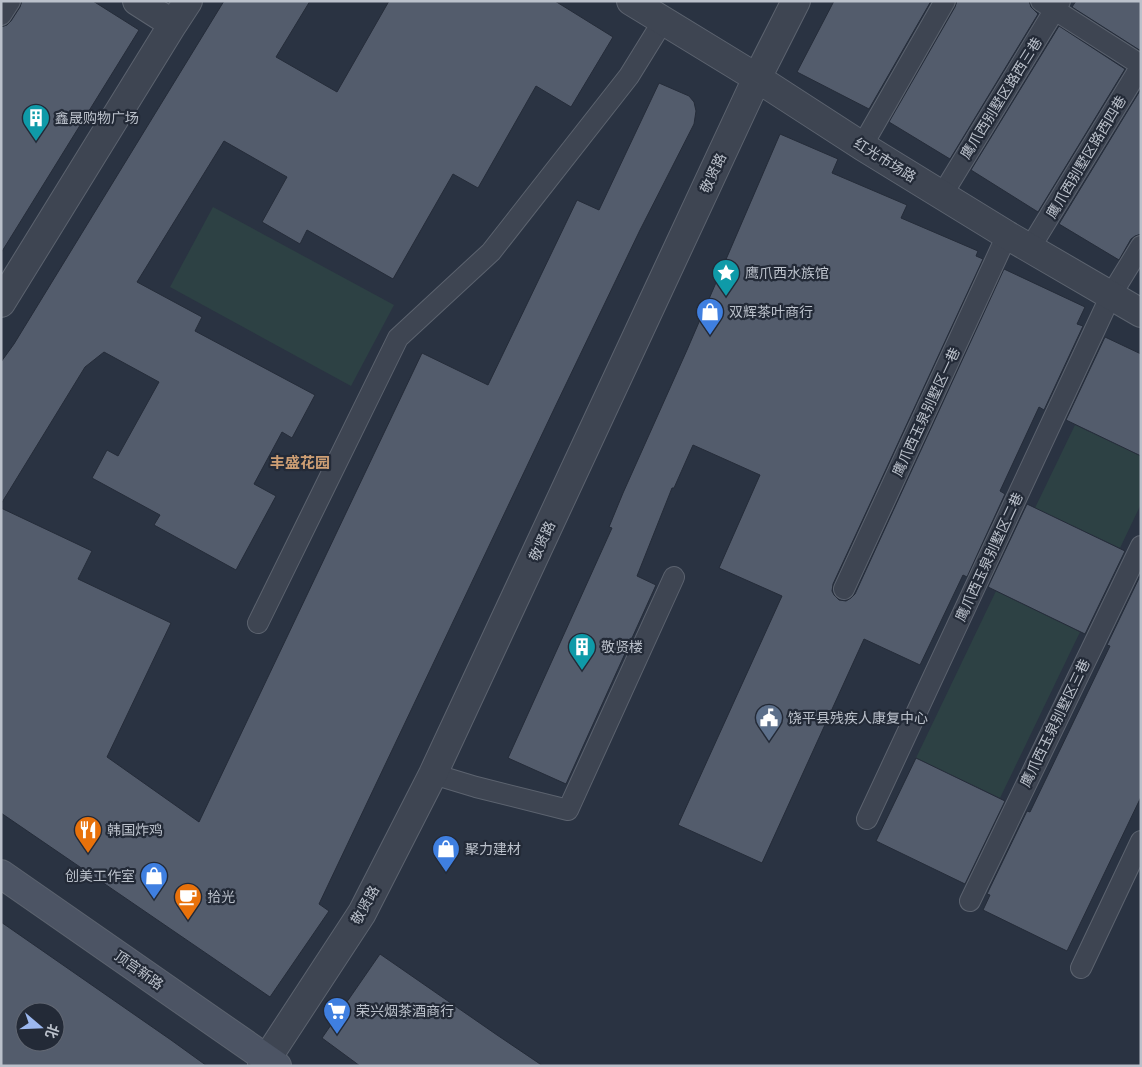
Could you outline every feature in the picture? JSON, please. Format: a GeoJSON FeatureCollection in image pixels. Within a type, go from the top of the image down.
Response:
{"type":"FeatureCollection","features":[{"type":"Feature","properties":{"kind":"main road","name":"顶宫新路"},"geometry":{"type":"LineString","coordinates":[[1,874],[269,1064]]}},
{"type":"Feature","properties":{"kind":"street"},"geometry":{"type":"LineString","coordinates":[[137,1],[173,24]]}},
{"type":"Feature","properties":{"kind":"street"},"geometry":{"type":"LineString","coordinates":[[1,303],[188,1]]}},
{"type":"Feature","properties":{"kind":"street","name":"红光市场路"},"geometry":{"type":"LineString","coordinates":[[631,1],[942,195],[1141,313]]}},
{"type":"Feature","properties":{"kind":"street","name":"敬贤路"},"geometry":{"type":"LineString","coordinates":[[269,1064],[362,913],[433,774],[757,78],[796,1]]}},
{"type":"Feature","properties":{"kind":"lane"},"geometry":{"type":"LineString","coordinates":[[1,15],[10,1]]}},
{"type":"Feature","properties":{"kind":"lane"},"geometry":{"type":"LineString","coordinates":[[862,146],[945,1]]}},
{"type":"Feature","properties":{"kind":"lane"},"geometry":{"type":"LineString","coordinates":[[1052,4],[1141,65]]}},
{"type":"Feature","properties":{"kind":"lane","name":"鹰爪西别墅区路西三巷"},"geometry":{"type":"LineString","coordinates":[[942,195],[1052,4]]}},
{"type":"Feature","properties":{"kind":"lane"},"geometry":{"type":"LineString","coordinates":[[258,623],[398,338],[491,252],[629,76],[663,21]]}},
{"type":"Feature","properties":{"kind":"lane","name":"鹰爪西别墅区路西四巷"},"geometry":{"type":"LineString","coordinates":[[1019,242],[1141,65]]}},
{"type":"Feature","properties":{"kind":"lane","name":"鹰爪西玉泉别墅区一巷"},"geometry":{"type":"LineString","coordinates":[[844,589],[1019,242]]}},
{"type":"Feature","properties":{"kind":"lane","name":"鹰爪西玉泉别墅区二巷"},"geometry":{"type":"LineString","coordinates":[[867,819],[1111,295],[1141,246]]}},
{"type":"Feature","properties":{"kind":"lane","name":"鹰爪西玉泉别墅区三巷"},"geometry":{"type":"LineString","coordinates":[[970,901],[1141,546]]}},
{"type":"Feature","properties":{"kind":"lane"},"geometry":{"type":"LineString","coordinates":[[433,774],[568,810],[674,577]]}},
{"type":"Feature","properties":{"kind":"lane"},"geometry":{"type":"LineString","coordinates":[[1081,968],[1141,841]]}},
{"type":"Feature","properties":{"kind":"green space"},"geometry":{"type":"Polygon","coordinates":[[[213,207],[394,305],[351,386],[170,287],[213,207]]]}},
{"type":"Feature","properties":{"kind":"green space"},"geometry":{"type":"Polygon","coordinates":[[[1075,425],[1141,456],[1141,504],[1120,548],[1035,508],[1075,425]]]}},
{"type":"Feature","properties":{"kind":"green space"},"geometry":{"type":"Polygon","coordinates":[[[996,591],[1080,632],[1000,798],[916,758],[996,591]]]}},
{"type":"Feature","properties":{"kind":"building","name":"鑫晟购物广场"},"geometry":{"type":"Polygon","coordinates":[[[22,1],[93,1],[139,30],[1,253],[1,27],[11,21],[22,1]]]}},
{"type":"Feature","properties":{"kind":"building"},"geometry":{"type":"Polygon","coordinates":[[[224,1],[310,1],[276,57],[337,92],[389,1],[555,1],[613,37],[571,107],[536,86],[478,188],[453,174],[393,279],[307,230],[300,244],[262,222],[287,177],[224,141],[137,282],[202,317],[195,331],[315,395],[292,438],[282,432],[254,484],[276,496],[236,570],[154,525],[160,515],[92,478],[107,450],[118,456],[159,382],[104,352],[85,367],[1,504],[1,362],[14,344],[224,1]]]}},
{"type":"Feature","properties":{"kind":"building"},"geometry":{"type":"Polygon","coordinates":[[[834,1],[931,1],[869,109],[797,72],[834,1]]]}},
{"type":"Feature","properties":{"kind":"building"},"geometry":{"type":"Polygon","coordinates":[[[957,1],[1029,1],[1031,7],[1038,14],[950,159],[889,122],[957,1]]]}},
{"type":"Feature","properties":{"kind":"building"},"geometry":{"type":"Polygon","coordinates":[[[1076,1],[1141,1],[1141,51],[1072,7],[1076,1]]]}},
{"type":"Feature","properties":{"kind":"building"},"geometry":{"type":"Polygon","coordinates":[[[1059,26],[1125,69],[1038,212],[971,170],[1059,26]]]}},
{"type":"Feature","properties":{"kind":"building"},"geometry":{"type":"Polygon","coordinates":[[[659,83],[689,96],[694,102],[696,111],[694,124],[640,230],[319,904],[329,911],[270,997],[1,813],[1,508],[92,551],[78,579],[171,623],[107,757],[199,822],[422,353],[488,385],[577,200],[599,210],[659,83]]]}},
{"type":"Feature","properties":{"kind":"building"},"geometry":{"type":"Polygon","coordinates":[[[1141,89],[1141,234],[1131,239],[1119,260],[1059,224],[1141,89]]]}},
{"type":"Feature","properties":{"kind":"building"},"geometry":{"type":"Polygon","coordinates":[[[780,134],[838,159],[832,173],[907,205],[901,218],[978,251],[976,256],[983,259],[833,584],[832,591],[839,600],[846,601],[855,594],[1004,269],[1085,307],[1077,324],[1083,326],[1044,410],[1039,407],[1000,491],[1005,494],[967,577],[963,575],[920,665],[864,639],[762,863],[678,825],[782,596],[719,568],[760,475],[693,445],[674,488],[672,488],[637,576],[656,585],[566,784],[508,758],[612,528],[609,527],[623,493],[780,134]]]}},
{"type":"Feature","properties":{"kind":"building"},"geometry":{"type":"Polygon","coordinates":[[[1105,337],[1141,354],[1141,456],[1066,420],[1105,337]]]}},
{"type":"Feature","properties":{"kind":"building"},"geometry":{"type":"Polygon","coordinates":[[[1027,504],[1125,551],[1085,634],[988,587],[1027,504]]]}},
{"type":"Feature","properties":{"kind":"building"},"geometry":{"type":"Polygon","coordinates":[[[1141,574],[1141,797],[1067,951],[983,910],[990,895],[987,894],[1027,811],[1030,812],[1110,646],[1107,645],[1141,574]]]}},
{"type":"Feature","properties":{"kind":"building"},"geometry":{"type":"Polygon","coordinates":[[[916,758],[1005,801],[965,884],[876,841],[916,758]]]}},
{"type":"Feature","properties":{"kind":"building"},"geometry":{"type":"Polygon","coordinates":[[[1,922],[171,1040],[207,1066],[1,1066],[1,922]]]}},
{"type":"Feature","properties":{"kind":"building"},"geometry":{"type":"Polygon","coordinates":[[[380,954],[543,1066],[360,1066],[322,1038],[380,954]]]}},
{"type":"Feature","properties":{"kind":"place","name":"鑫晟购物广场"},"geometry":{"type":"Point","coordinates":[36,142]}},
{"type":"Feature","properties":{"kind":"place","name":"鹰爪西水族馆"},"geometry":{"type":"Point","coordinates":[726,297]}},
{"type":"Feature","properties":{"kind":"place","name":"双辉茶叶商行"},"geometry":{"type":"Point","coordinates":[710,336]}},
{"type":"Feature","properties":{"kind":"place","name":"敬贤楼"},"geometry":{"type":"Point","coordinates":[582,671]}},
{"type":"Feature","properties":{"kind":"place","name":"饶平县残疾人康复中心"},"geometry":{"type":"Point","coordinates":[769,742]}},
{"type":"Feature","properties":{"kind":"place","name":"韩国炸鸡"},"geometry":{"type":"Point","coordinates":[88,854]}},
{"type":"Feature","properties":{"kind":"place","name":"聚力建材"},"geometry":{"type":"Point","coordinates":[446,873]}},
{"type":"Feature","properties":{"kind":"place","name":"创美工作室"},"geometry":{"type":"Point","coordinates":[154,900]}},
{"type":"Feature","properties":{"kind":"place","name":"拾光"},"geometry":{"type":"Point","coordinates":[188,921]}},
{"type":"Feature","properties":{"kind":"place","name":"荣兴烟茶酒商行"},"geometry":{"type":"Point","coordinates":[337,1035]}},
{"type":"Feature","properties":{"kind":"district","name":"丰盛花园"},"geometry":{"type":"Point","coordinates":[300,463]}}]}
